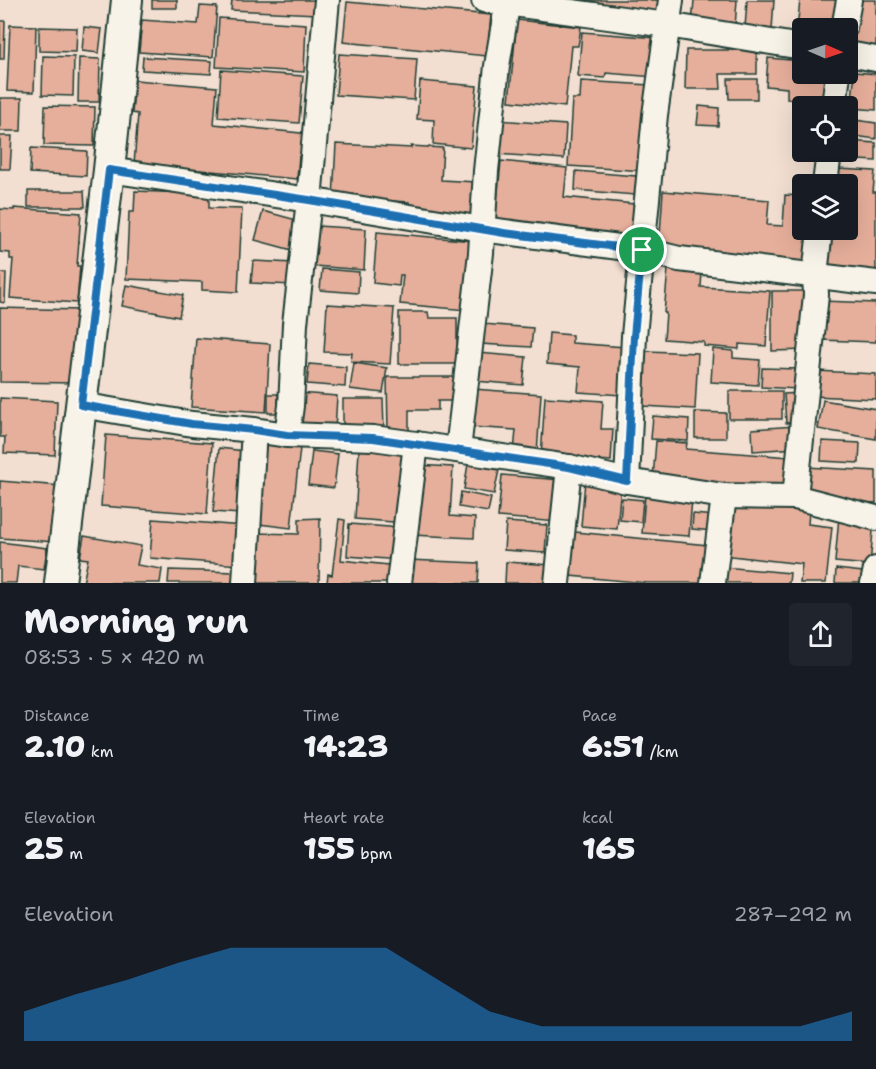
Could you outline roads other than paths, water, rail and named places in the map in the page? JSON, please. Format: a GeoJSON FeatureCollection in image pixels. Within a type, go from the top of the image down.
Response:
{"type":"FeatureCollection","features":[{"type":"Feature","properties":{"kind":"street"},"geometry":{"type":"LineString","coordinates":[[60,583],[127,0]]}},
{"type":"Feature","properties":{"kind":"street"},"geometry":{"type":"LineString","coordinates":[[287,435],[291,406],[295,324],[327,0]]}},
{"type":"Feature","properties":{"kind":"street"},"geometry":{"type":"LineString","coordinates":[[627,481],[634,336],[655,115],[671,0]]}},
{"type":"Feature","properties":{"kind":"street"},"geometry":{"type":"LineString","coordinates":[[846,18],[849,0]]}},
{"type":"Feature","properties":{"kind":"street"},"geometry":{"type":"LineString","coordinates":[[458,450],[479,265],[497,66],[500,1],[792,45]]}},
{"type":"Feature","properties":{"kind":"street"},"geometry":{"type":"LineString","coordinates":[[858,56],[876,59]]}},
{"type":"Feature","properties":{"kind":"street"},"geometry":{"type":"LineString","coordinates":[[109,170],[482,229],[642,250],[680,259],[876,283]]}},
{"type":"Feature","properties":{"kind":"street"},"geometry":{"type":"LineString","coordinates":[[795,497],[816,295],[814,275],[819,240]]}},
{"type":"Feature","properties":{"kind":"street"},"geometry":{"type":"LineString","coordinates":[[81,405],[192,424],[287,435],[373,438],[416,444],[569,467],[627,481],[724,496],[795,497],[876,518]]}},
{"type":"Feature","properties":{"kind":"street"},"geometry":{"type":"LineString","coordinates":[[245,583],[254,430]]}},
{"type":"Feature","properties":{"kind":"street"},"geometry":{"type":"LineString","coordinates":[[399,583],[416,444]]}},
{"type":"Feature","properties":{"kind":"street"},"geometry":{"type":"LineString","coordinates":[[557,583],[569,467]]}},
{"type":"Feature","properties":{"kind":"street"},"geometry":{"type":"LineString","coordinates":[[713,583],[724,496]]}},
{"type":"Feature","properties":{"kind":"street"},"geometry":{"type":"LineString","coordinates":[[873,583],[876,569]]}}]}
